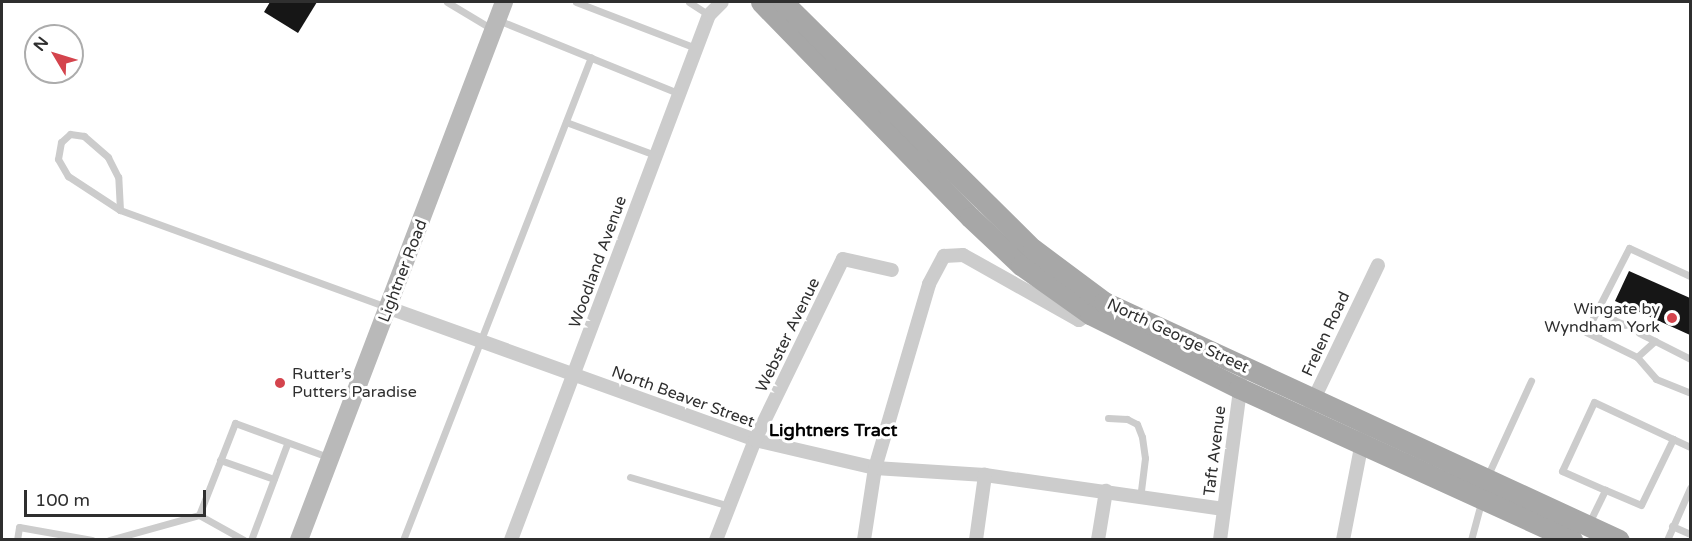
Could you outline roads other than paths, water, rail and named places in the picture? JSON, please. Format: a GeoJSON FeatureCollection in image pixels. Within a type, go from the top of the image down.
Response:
{"type":"FeatureCollection","features":[{"type":"Feature","properties":{"kind":"main road","name":"North George Street"},"geometry":{"type":"LineString","coordinates":[[761,2],[970,217],[1021,265],[1090,314],[1239,388],[1369,424],[1619,540]]}},
{"type":"Feature","properties":{"kind":"main road","name":"North George Street"},"geometry":{"type":"LineString","coordinates":[[783,2],[1033,249],[1104,302],[1246,367],[1360,444],[1572,540]]}},
{"type":"Feature","properties":{"kind":"street","name":"Lightner Road"},"geometry":{"type":"LineString","coordinates":[[299,540],[504,2]]}},
{"type":"Feature","properties":{"kind":"street","name":"Woodland Avenue"},"geometry":{"type":"LineString","coordinates":[[511,540],[678,93],[709,15],[722,2]]}},
{"type":"Feature","properties":{"kind":"street"},"geometry":{"type":"LineString","coordinates":[[864,540],[875,468],[929,284],[944,256],[963,255],[1079,320],[1090,314]]}},
{"type":"Feature","properties":{"kind":"street","name":"Webster Avenue"},"geometry":{"type":"LineString","coordinates":[[717,540],[755,440],[843,259],[891,270]]}},
{"type":"Feature","properties":{"kind":"street","name":"Frelen Road"},"geometry":{"type":"LineString","coordinates":[[1310,409],[1377,265]]}},
{"type":"Feature","properties":{"kind":"street","name":"North Beaver Street"},"geometry":{"type":"LineString","coordinates":[[389,308],[755,440],[875,468],[985,475],[1107,490],[1224,509]]}},
{"type":"Feature","properties":{"kind":"street","name":"Taft Avenue"},"geometry":{"type":"LineString","coordinates":[[1220,540],[1239,388],[1246,367]]}},
{"type":"Feature","properties":{"kind":"street"},"geometry":{"type":"LineString","coordinates":[[1343,540],[1360,444],[1369,424]]}},
{"type":"Feature","properties":{"kind":"street"},"geometry":{"type":"LineString","coordinates":[[976,540],[985,475]]}},
{"type":"Feature","properties":{"kind":"street"},"geometry":{"type":"LineString","coordinates":[[1098,540],[1107,490]]}},
{"type":"Feature","properties":{"kind":"lane"},"geometry":{"type":"LineString","coordinates":[[447,2],[496,25],[591,57],[678,93]]}},
{"type":"Feature","properties":{"kind":"lane"},"geometry":{"type":"LineString","coordinates":[[576,2],[696,48]]}},
{"type":"Feature","properties":{"kind":"lane"},"geometry":{"type":"LineString","coordinates":[[689,2],[709,15]]}},
{"type":"Feature","properties":{"kind":"lane"},"geometry":{"type":"LineString","coordinates":[[404,540],[591,57]]}},
{"type":"Feature","properties":{"kind":"lane"},"geometry":{"type":"LineString","coordinates":[[566,122],[655,155]]}},
{"type":"Feature","properties":{"kind":"lane"},"geometry":{"type":"LineString","coordinates":[[120,210],[118,177],[108,157],[84,136],[70,134],[61,142],[58,159],[68,176],[120,210],[389,308]]}},
{"type":"Feature","properties":{"kind":"lane"},"geometry":{"type":"LineString","coordinates":[[1690,276],[1629,248],[1587,332],[1637,357],[1656,379],[1690,393]]}},
{"type":"Feature","properties":{"kind":"lane"},"geometry":{"type":"LineString","coordinates":[[1595,336],[1614,320],[1625,325]]}},
{"type":"Feature","properties":{"kind":"lane"},"geometry":{"type":"LineString","coordinates":[[1639,333],[1690,359]]}},
{"type":"Feature","properties":{"kind":"lane"},"geometry":{"type":"LineString","coordinates":[[1637,357],[1655,341]]}},
{"type":"Feature","properties":{"kind":"lane"},"geometry":{"type":"LineString","coordinates":[[1471,540],[1487,478],[1530,381]]}},
{"type":"Feature","properties":{"kind":"lane"},"geometry":{"type":"LineString","coordinates":[[1673,439],[1641,505],[1562,471],[1594,402],[1673,439],[1690,447]]}},
{"type":"Feature","properties":{"kind":"lane"},"geometry":{"type":"LineString","coordinates":[[1108,418],[1127,419],[1137,424],[1142,437],[1145,458],[1140,496]]}},
{"type":"Feature","properties":{"kind":"lane"},"geometry":{"type":"LineString","coordinates":[[199,515],[235,423],[287,444],[331,458]]}},
{"type":"Feature","properties":{"kind":"lane"},"geometry":{"type":"LineString","coordinates":[[250,540],[287,444]]}},
{"type":"Feature","properties":{"kind":"lane"},"geometry":{"type":"LineString","coordinates":[[220,460],[274,479]]}},
{"type":"Feature","properties":{"kind":"lane"},"geometry":{"type":"LineString","coordinates":[[630,477],[729,506]]}},
{"type":"Feature","properties":{"kind":"lane"},"geometry":{"type":"LineString","coordinates":[[1666,540],[1690,488]]}},
{"type":"Feature","properties":{"kind":"lane"},"geometry":{"type":"LineString","coordinates":[[1588,525],[1605,490]]}},
{"type":"Feature","properties":{"kind":"lane"},"geometry":{"type":"LineString","coordinates":[[109,540],[199,515],[244,540]]}},
{"type":"Feature","properties":{"kind":"lane"},"geometry":{"type":"LineString","coordinates":[[1672,526],[1690,534]]}},
{"type":"Feature","properties":{"kind":"lane"},"geometry":{"type":"LineString","coordinates":[[17,540],[19,527],[92,540]]}},
{"type":"Feature","properties":{"kind":"place","name":"Wingate by Wyndham York"},"geometry":{"type":"Point","coordinates":[1672,318]}},
{"type":"Feature","properties":{"kind":"place","name":"Rutter’s Putters Paradise"},"geometry":{"type":"Point","coordinates":[280,383]}},
{"type":"Feature","properties":{"kind":"district","name":"Lightners Tract"},"geometry":{"type":"Point","coordinates":[833,430]}}]}
